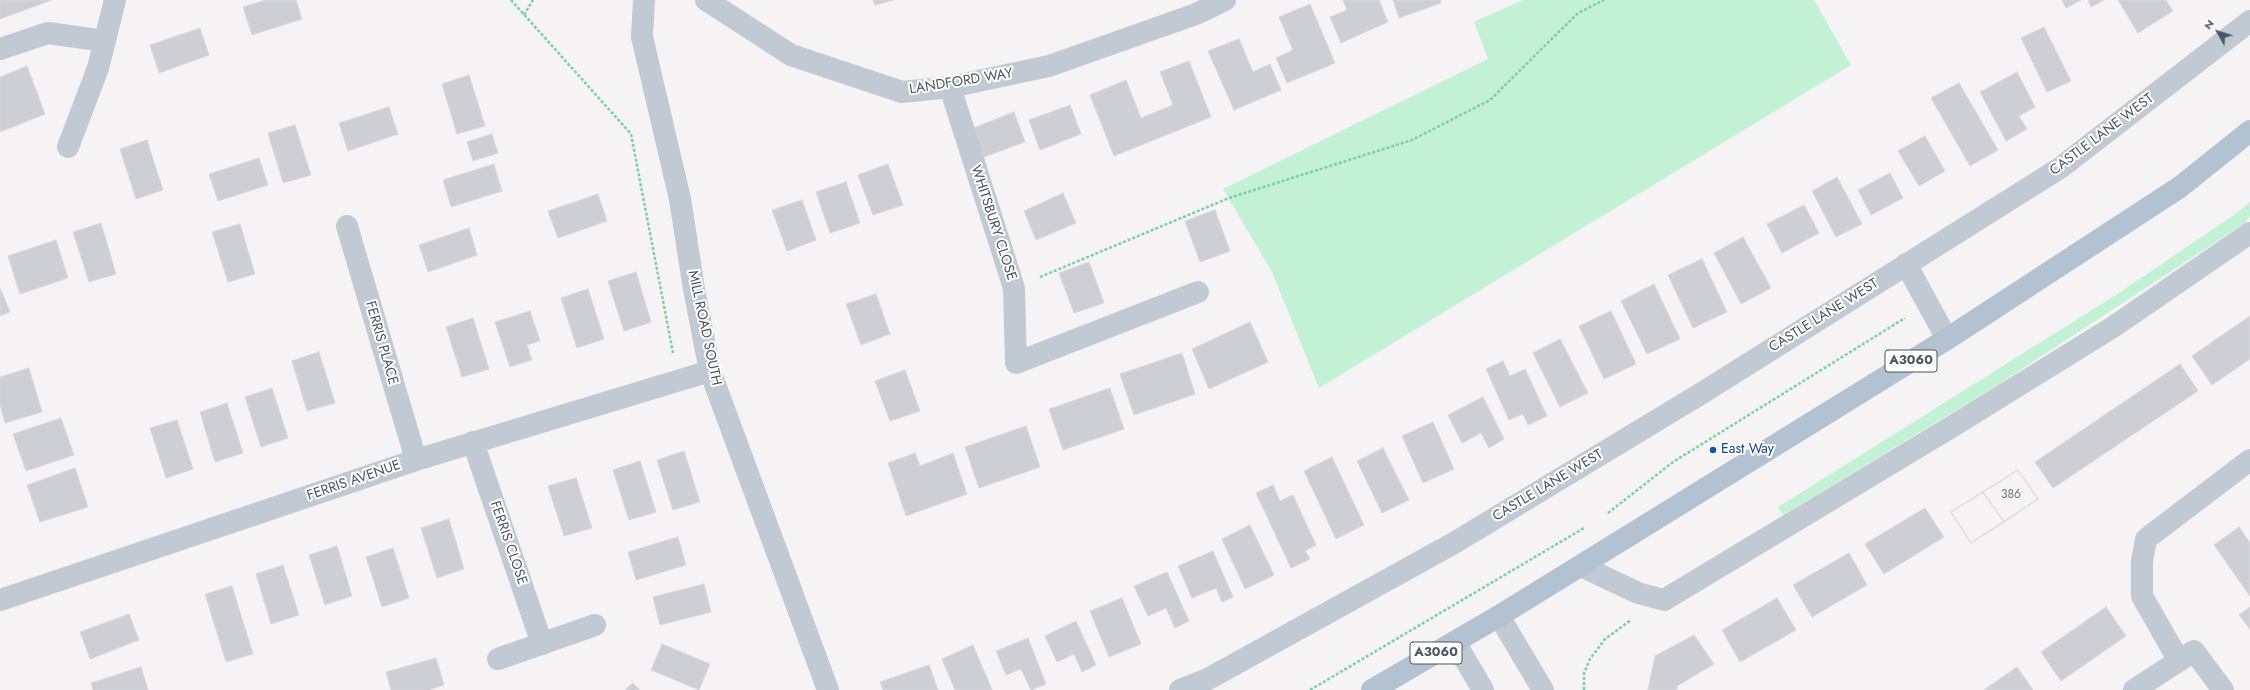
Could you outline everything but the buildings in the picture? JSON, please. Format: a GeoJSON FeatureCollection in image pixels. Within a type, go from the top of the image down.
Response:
{"type":"FeatureCollection","features":[{"type":"Feature","properties":{"kind":"main road","name":"A3060"},"geometry":{"type":"LineString","coordinates":[[1372,690],[1581,566],[1947,339],[2180,186],[2250,131]]}},
{"type":"Feature","properties":{"kind":"street"},"geometry":{"type":"LineString","coordinates":[[68,147],[98,68],[115,0]]}},
{"type":"Feature","properties":{"kind":"street","name":"MILL ROAD SOUTH"},"geometry":{"type":"LineString","coordinates":[[644,0],[642,36],[680,199],[694,290],[710,371],[823,688]]}},
{"type":"Feature","properties":{"kind":"street","name":"LANDFORD WAY"},"geometry":{"type":"LineString","coordinates":[[706,0],[791,55],[902,92],[950,87],[1049,66],[1196,14],[1225,0]]}},
{"type":"Feature","properties":{"kind":"street","name":"CASTLE LANE WEST"},"geometry":{"type":"LineString","coordinates":[[1180,690],[1208,679],[1454,543],[1702,393],[2060,168],[2250,21]]}},
{"type":"Feature","properties":{"kind":"street"},"geometry":{"type":"LineString","coordinates":[[0,49],[48,33],[105,41]]}},
{"type":"Feature","properties":{"kind":"street","name":"WHITSBURY CLOSE"},"geometry":{"type":"LineString","coordinates":[[950,87],[1014,288],[1016,362],[1198,292]]}},
{"type":"Feature","properties":{"kind":"street","name":"FERRIS PLACE"},"geometry":{"type":"LineString","coordinates":[[347,226],[416,460]]}},
{"type":"Feature","properties":{"kind":"street"},"geometry":{"type":"LineString","coordinates":[[1581,566],[1638,593],[1664,600],[1953,426],[2099,335],[2250,233]]}},
{"type":"Feature","properties":{"kind":"street"},"geometry":{"type":"LineString","coordinates":[[1906,264],[1947,339]]}},
{"type":"Feature","properties":{"kind":"street","name":"FERRIS AVENUE"},"geometry":{"type":"LineString","coordinates":[[0,600],[416,460],[710,371]]}},
{"type":"Feature","properties":{"kind":"street","name":"FERRIS CLOSE"},"geometry":{"type":"LineString","coordinates":[[474,442],[542,644]]}},
{"type":"Feature","properties":{"kind":"street"},"geometry":{"type":"LineString","coordinates":[[2179,661],[2142,596],[2142,561],[2146,539],[2250,460]]}},
{"type":"Feature","properties":{"kind":"street"},"geometry":{"type":"LineString","coordinates":[[1499,616],[1543,690]]}},
{"type":"Feature","properties":{"kind":"street"},"geometry":{"type":"LineString","coordinates":[[498,659],[596,625]]}},
{"type":"Feature","properties":{"kind":"street"},"geometry":{"type":"LineString","coordinates":[[1454,642],[1483,690]]}},
{"type":"Feature","properties":{"kind":"street"},"geometry":{"type":"LineString","coordinates":[[2134,690],[2194,652],[2223,690]]}},
{"type":"Feature","properties":{"kind":"path"},"geometry":{"type":"LineString","coordinates":[[511,0],[631,134],[679,380]]}},
{"type":"Feature","properties":{"kind":"path"},"geometry":{"type":"LineString","coordinates":[[524,15],[533,0]]}},
{"type":"Feature","properties":{"kind":"path"},"geometry":{"type":"LineString","coordinates":[[1014,288],[1228,198],[1412,140],[1490,100],[1578,12],[1604,0]]}},
{"type":"Feature","properties":{"kind":"path"},"geometry":{"type":"LineString","coordinates":[[1607,514],[1673,462],[1928,304]]}},
{"type":"Feature","properties":{"kind":"path"},"geometry":{"type":"LineString","coordinates":[[1310,690],[1587,526]]}},
{"type":"Feature","properties":{"kind":"path"},"geometry":{"type":"LineString","coordinates":[[1584,690],[1584,673],[1590,659],[1605,639],[1664,600]]}},
{"type":"Feature","properties":{"kind":"green space"},"geometry":{"type":"Polygon","coordinates":[[[1523,0],[1814,0],[1851,65],[1319,388],[1272,272],[1223,189],[1488,59],[1474,22],[1523,0]]]}},
{"type":"Feature","properties":{"kind":"green space"},"geometry":{"type":"Polygon","coordinates":[[[2250,202],[2250,216],[2245,223],[1993,388],[1783,515],[1778,507],[2116,295],[2234,215],[2250,202]]]}},
{"type":"Feature","properties":{"kind":"place","name":"East Way"},"geometry":{"type":"Point","coordinates":[1713,450]}}]}
